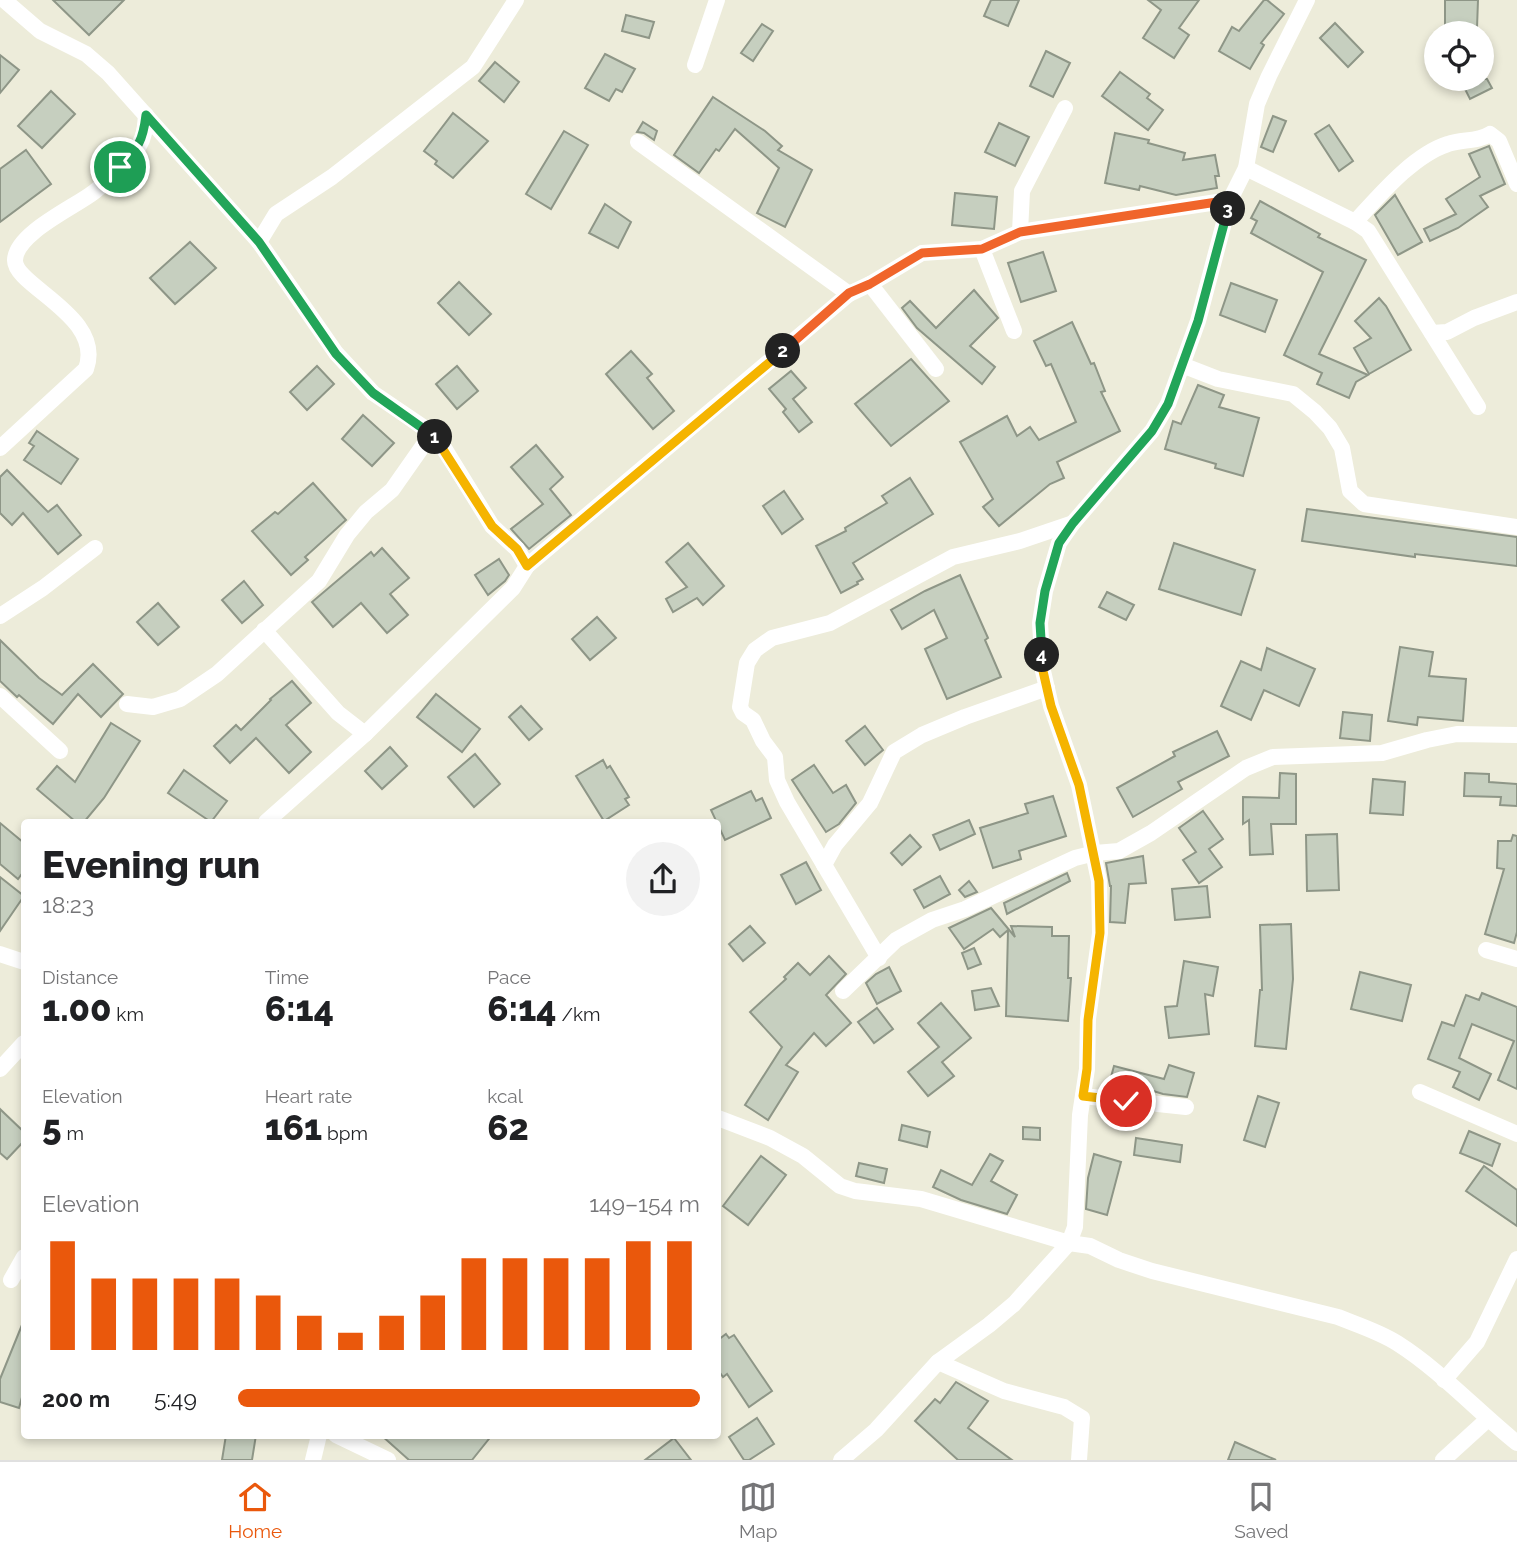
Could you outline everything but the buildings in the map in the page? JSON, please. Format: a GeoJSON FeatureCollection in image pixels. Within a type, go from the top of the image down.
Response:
{"type":"FeatureCollection","features":[{"type":"Feature","properties":{"kind":"street"},"geometry":{"type":"LineString","coordinates":[[4,0],[40,31],[86,54],[146,115],[259,242],[336,354],[373,393],[432,433],[492,526],[517,549],[527,566]]}},
{"type":"Feature","properties":{"kind":"street"},"geometry":{"type":"LineString","coordinates":[[259,242],[276,215],[332,177],[473,67],[516,0]]}},
{"type":"Feature","properties":{"kind":"street"},"geometry":{"type":"LineString","coordinates":[[695,65],[717,0]]}},
{"type":"Feature","properties":{"kind":"street"},"geometry":{"type":"LineString","coordinates":[[841,1460],[876,1430],[938,1362],[1014,1304],[1069,1243],[1075,1227],[1088,1020],[1100,933],[1099,881],[1079,785],[1051,706],[1043,671],[1040,623],[1045,591],[1059,543],[1152,431],[1168,404],[1198,321],[1230,200],[1246,168],[1257,104],[1307,0]]}},
{"type":"Feature","properties":{"kind":"street"},"geometry":{"type":"LineString","coordinates":[[1020,232],[1022,191],[1065,108]]}},
{"type":"Feature","properties":{"kind":"street"},"geometry":{"type":"LineString","coordinates":[[0,448],[86,369],[91,357],[88,342],[75,323],[17,267],[15,260],[20,248],[33,232],[94,192],[139,147],[144,136],[146,115]]}},
{"type":"Feature","properties":{"kind":"street"},"geometry":{"type":"LineString","coordinates":[[1355,222],[1390,184],[1417,162],[1447,144],[1490,134],[1499,141],[1517,184]]}},
{"type":"Feature","properties":{"kind":"street"},"geometry":{"type":"LineString","coordinates":[[638,142],[849,293]]}},
{"type":"Feature","properties":{"kind":"street"},"geometry":{"type":"LineString","coordinates":[[1246,168],[1368,231],[1478,407]]}},
{"type":"Feature","properties":{"kind":"street"},"geometry":{"type":"LineString","coordinates":[[269,819],[365,734],[513,588],[527,566],[849,293],[870,284],[922,253],[982,249],[1020,232],[1230,200]]}},
{"type":"Feature","properties":{"kind":"street"},"geometry":{"type":"LineString","coordinates":[[982,249],[1014,331]]}},
{"type":"Feature","properties":{"kind":"street"},"geometry":{"type":"LineString","coordinates":[[870,284],[936,369]]}},
{"type":"Feature","properties":{"kind":"street"},"geometry":{"type":"LineString","coordinates":[[1432,333],[1447,332],[1474,318],[1517,302]]}},
{"type":"Feature","properties":{"kind":"street"},"geometry":{"type":"LineString","coordinates":[[1182,365],[1218,379],[1293,394],[1330,428],[1342,448],[1350,491],[1364,504],[1517,527]]}},
{"type":"Feature","properties":{"kind":"street"},"geometry":{"type":"LineString","coordinates":[[127,705],[153,707],[180,699],[216,674],[319,581],[347,535],[366,512],[392,490],[432,433]]}},
{"type":"Feature","properties":{"kind":"street"},"geometry":{"type":"LineString","coordinates":[[880,958],[787,802],[778,780],[775,757],[763,741],[753,720],[743,713],[740,706],[747,663],[755,650],[772,638],[830,623],[953,557],[1020,541],[1073,523]]}},
{"type":"Feature","properties":{"kind":"street"},"geometry":{"type":"LineString","coordinates":[[0,616],[43,588],[95,548]]}},
{"type":"Feature","properties":{"kind":"street"},"geometry":{"type":"LineString","coordinates":[[264,630],[338,713],[365,734]]}},
{"type":"Feature","properties":{"kind":"street"},"geometry":{"type":"LineString","coordinates":[[824,865],[835,845],[870,803],[894,752],[922,735],[965,717],[1047,688]]}},
{"type":"Feature","properties":{"kind":"street"},"geometry":{"type":"LineString","coordinates":[[0,696],[60,751]]}},
{"type":"Feature","properties":{"kind":"street"},"geometry":{"type":"LineString","coordinates":[[843,991],[896,940],[932,920],[965,909],[1075,858],[1119,851],[1151,833],[1246,768],[1273,757],[1382,753],[1457,734],[1517,735]]}},
{"type":"Feature","properties":{"kind":"street"},"geometry":{"type":"LineString","coordinates":[[1486,950],[1517,959]]}},
{"type":"Feature","properties":{"kind":"street"},"geometry":{"type":"LineString","coordinates":[[0,954],[21,961]]}},
{"type":"Feature","properties":{"kind":"street"},"geometry":{"type":"LineString","coordinates":[[0,1069],[21,1046]]}},
{"type":"Feature","properties":{"kind":"street"},"geometry":{"type":"LineString","coordinates":[[1420,1092],[1517,1134]]}},
{"type":"Feature","properties":{"kind":"street"},"geometry":{"type":"LineString","coordinates":[[1083,1096],[1185,1107]]}},
{"type":"Feature","properties":{"kind":"street"},"geometry":{"type":"LineString","coordinates":[[721,1119],[770,1138],[803,1156],[840,1186],[855,1191],[921,1199],[1069,1243],[1090,1246],[1119,1260],[1152,1271],[1338,1317],[1396,1343],[1517,1443]]}},
{"type":"Feature","properties":{"kind":"street"},"geometry":{"type":"LineString","coordinates":[[1444,1380],[1477,1342],[1517,1259]]}},
{"type":"Feature","properties":{"kind":"street"},"geometry":{"type":"LineString","coordinates":[[12,1282],[21,1263]]}},
{"type":"Feature","properties":{"kind":"street"},"geometry":{"type":"LineString","coordinates":[[938,1362],[1004,1391],[1064,1407],[1082,1418],[1079,1460]]}},
{"type":"Feature","properties":{"kind":"street"},"geometry":{"type":"LineString","coordinates":[[1443,1460],[1488,1419]]}},
{"type":"Feature","properties":{"kind":"street"},"geometry":{"type":"LineString","coordinates":[[313,1460],[318,1439]]}},
{"type":"Feature","properties":{"kind":"street"},"geometry":{"type":"LineString","coordinates":[[344,1439],[388,1460]]}},
{"type":"Feature","properties":{"kind":"route"},"geometry":{"type":"LineString","coordinates":[[120,167],[139,147],[144,136],[146,115],[259,242],[336,354],[373,393],[432,433],[492,526],[517,549],[527,566],[849,293],[870,284],[922,253],[982,249],[1020,232],[1230,200],[1198,321],[1168,404],[1152,431],[1059,543],[1045,591],[1040,623],[1043,671],[1051,706],[1079,785],[1092,837],[1099,881],[1100,933],[1088,1020],[1087,1069],[1083,1096],[1126,1101]]}}]}
